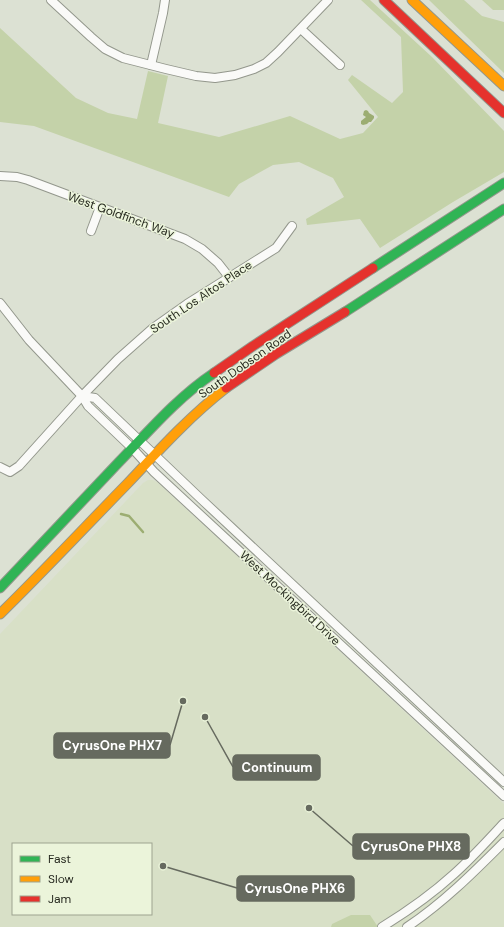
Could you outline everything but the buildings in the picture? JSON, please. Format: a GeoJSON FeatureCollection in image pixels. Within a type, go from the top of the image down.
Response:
{"type":"FeatureCollection","features":[{"type":"Feature","properties":{"kind":"main road"},"geometry":{"type":"LineString","coordinates":[[384,0],[504,112]]}},
{"type":"Feature","properties":{"kind":"main road"},"geometry":{"type":"LineString","coordinates":[[412,0],[504,86]]}},
{"type":"Feature","properties":{"kind":"main road","name":"South Dobson Road"},"geometry":{"type":"LineString","coordinates":[[0,588],[132,448],[188,393],[219,369],[504,183]]}},
{"type":"Feature","properties":{"kind":"main road","name":"South Dobson Road"},"geometry":{"type":"LineString","coordinates":[[0,614],[35,580],[154,454],[196,413],[231,385],[504,209]]}},
{"type":"Feature","properties":{"kind":"street"},"geometry":{"type":"LineString","coordinates":[[51,0],[105,49],[123,58],[196,76],[215,78],[235,75],[254,69],[266,63],[328,0]]}},
{"type":"Feature","properties":{"kind":"street"},"geometry":{"type":"LineString","coordinates":[[151,65],[165,0]]}},
{"type":"Feature","properties":{"kind":"street"},"geometry":{"type":"LineString","coordinates":[[301,29],[340,65]]}},
{"type":"Feature","properties":{"kind":"street","name":"West Goldfinch Way"},"geometry":{"type":"LineString","coordinates":[[0,176],[17,177],[28,180],[185,239],[202,249],[218,263],[229,277]]}},
{"type":"Feature","properties":{"kind":"street"},"geometry":{"type":"LineString","coordinates":[[91,231],[100,207]]}},
{"type":"Feature","properties":{"kind":"street","name":"South Los Altos Place"},"geometry":{"type":"LineString","coordinates":[[0,467],[10,472],[19,466],[118,358],[153,328],[187,304],[276,248],[292,226]]}},
{"type":"Feature","properties":{"kind":"street","name":"West Mockingbird Drive"},"geometry":{"type":"LineString","coordinates":[[0,303],[29,340],[82,396],[88,406],[146,463],[504,796]]}},
{"type":"Feature","properties":{"kind":"street","name":"West Mockingbird Drive"},"geometry":{"type":"LineString","coordinates":[[82,396],[95,398],[201,500],[504,782]]}},
{"type":"Feature","properties":{"kind":"street"},"geometry":{"type":"LineString","coordinates":[[352,655],[360,647]]}},
{"type":"Feature","properties":{"kind":"street"},"geometry":{"type":"LineString","coordinates":[[382,927],[405,913],[433,892],[504,823]]}},
{"type":"Feature","properties":{"kind":"street"},"geometry":{"type":"LineString","coordinates":[[407,927],[446,897],[504,842]]}},
{"type":"Feature","properties":{"kind":"shaded area"},"geometry":{"type":"Polygon","coordinates":[[[361,0],[370,0],[432,57],[504,131],[504,172],[380,248],[360,219],[307,225],[306,219],[344,197],[333,178],[299,162],[273,165],[239,184],[229,197],[34,126],[0,122],[0,28],[76,98],[108,113],[137,119],[148,71],[168,76],[158,123],[219,137],[290,116],[340,139],[363,133],[378,117],[348,80],[352,75],[392,103],[403,92],[401,37],[361,0]]]}},
{"type":"Feature","properties":{"kind":"shaded area"},"geometry":{"type":"Polygon","coordinates":[[[429,0],[464,0],[482,16],[504,22],[504,73],[429,0]]]}},
{"type":"Feature","properties":{"kind":"shaded area"},"geometry":{"type":"Polygon","coordinates":[[[482,0],[504,0],[504,10],[493,10],[482,0]]]}},
{"type":"Feature","properties":{"kind":"shaded area"},"geometry":{"type":"Polygon","coordinates":[[[366,110],[374,116],[374,118],[371,122],[363,125],[361,124],[361,121],[366,117],[363,115],[364,111],[366,110]]]}},
{"type":"Feature","properties":{"kind":"shaded area"},"geometry":{"type":"Polygon","coordinates":[[[148,480],[157,482],[504,804],[504,927],[0,927],[0,634],[143,483],[148,480]]]}},
{"type":"Feature","properties":{"kind":"shaded area"},"geometry":{"type":"Polygon","coordinates":[[[351,915],[370,915],[378,927],[331,927],[332,924],[351,915]]]}},
{"type":"Feature","properties":{"kind":"waterway"},"geometry":{"type":"LineString","coordinates":[[121,514],[129,516],[143,532]]}},
{"type":"Feature","properties":{"kind":"traffic: fast"},"geometry":{"type":"LineString","coordinates":[[373,268],[504,183]]}},
{"type":"Feature","properties":{"kind":"traffic: fast"},"geometry":{"type":"LineString","coordinates":[[345,312],[504,209]]}},
{"type":"Feature","properties":{"kind":"traffic: fast"},"geometry":{"type":"LineString","coordinates":[[0,588],[164,415],[201,382],[214,373]]}},
{"type":"Feature","properties":{"kind":"traffic: slow"},"geometry":{"type":"LineString","coordinates":[[412,0],[504,86]]}},
{"type":"Feature","properties":{"kind":"traffic: slow"},"geometry":{"type":"LineString","coordinates":[[0,614],[175,434],[226,388]]}},
{"type":"Feature","properties":{"kind":"traffic: jam"},"geometry":{"type":"LineString","coordinates":[[384,0],[504,113]]}},
{"type":"Feature","properties":{"kind":"traffic: jam"},"geometry":{"type":"LineString","coordinates":[[214,373],[373,268]]}},
{"type":"Feature","properties":{"kind":"traffic: jam"},"geometry":{"type":"LineString","coordinates":[[226,388],[276,354],[345,312]]}},
{"type":"Feature","properties":{"kind":"place","name":"CyrusOne PHX7"},"geometry":{"type":"Point","coordinates":[183,701]}},
{"type":"Feature","properties":{"kind":"place","name":"Continuum"},"geometry":{"type":"Point","coordinates":[205,717]}},
{"type":"Feature","properties":{"kind":"place","name":"CyrusOne PHX8"},"geometry":{"type":"Point","coordinates":[309,808]}},
{"type":"Feature","properties":{"kind":"place","name":"CyrusOne PHX6"},"geometry":{"type":"Point","coordinates":[163,866]}}]}
